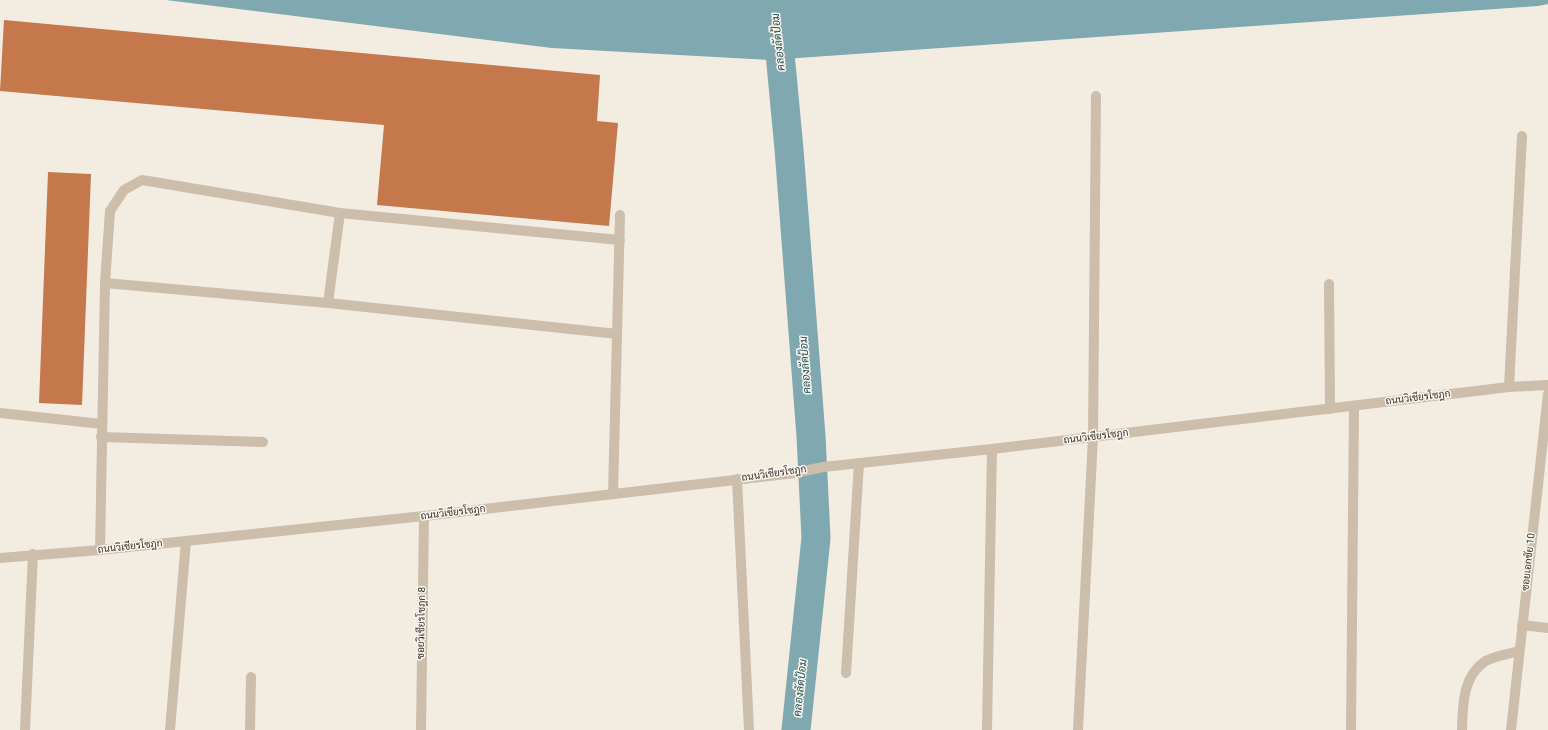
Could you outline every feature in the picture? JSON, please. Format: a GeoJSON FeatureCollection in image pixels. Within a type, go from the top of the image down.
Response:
{"type":"FeatureCollection","features":[{"type":"Feature","properties":{"kind":"street"},"geometry":{"type":"LineString","coordinates":[[1078,730],[1092,437],[1096,96]]}},
{"type":"Feature","properties":{"kind":"street"},"geometry":{"type":"LineString","coordinates":[[1509,387],[1522,136]]}},
{"type":"Feature","properties":{"kind":"street"},"geometry":{"type":"LineString","coordinates":[[100,550],[105,283],[110,211],[124,190],[142,180],[340,213],[620,240]]}},
{"type":"Feature","properties":{"kind":"street"},"geometry":{"type":"LineString","coordinates":[[328,303],[340,213]]}},
{"type":"Feature","properties":{"kind":"street"},"geometry":{"type":"LineString","coordinates":[[613,494],[620,215]]}},
{"type":"Feature","properties":{"kind":"street"},"geometry":{"type":"LineString","coordinates":[[105,283],[328,303],[617,334]]}},
{"type":"Feature","properties":{"kind":"street"},"geometry":{"type":"LineString","coordinates":[[1329,284],[1330,409]]}},
{"type":"Feature","properties":{"kind":"street","name":"ถนนวิเชียรโชฎก"},"geometry":{"type":"LineString","coordinates":[[0,558],[33,554],[100,550],[424,516],[794,473],[823,467],[992,450],[1509,387],[1548,385]]}},
{"type":"Feature","properties":{"kind":"street","name":"ซอยเอกชัย 10"},"geometry":{"type":"LineString","coordinates":[[1511,730],[1548,394]]}},
{"type":"Feature","properties":{"kind":"street"},"geometry":{"type":"LineString","coordinates":[[1351,730],[1354,406]]}},
{"type":"Feature","properties":{"kind":"street"},"geometry":{"type":"LineString","coordinates":[[0,413],[102,424]]}},
{"type":"Feature","properties":{"kind":"street"},"geometry":{"type":"LineString","coordinates":[[101,437],[263,442]]}},
{"type":"Feature","properties":{"kind":"street"},"geometry":{"type":"LineString","coordinates":[[987,730],[992,450]]}},
{"type":"Feature","properties":{"kind":"street"},"geometry":{"type":"LineString","coordinates":[[846,673],[859,463]]}},
{"type":"Feature","properties":{"kind":"street"},"geometry":{"type":"LineString","coordinates":[[737,479],[749,730]]}},
{"type":"Feature","properties":{"kind":"street","name":"ซอยวิเชียรโชฎก 8"},"geometry":{"type":"LineString","coordinates":[[420,730],[424,516]]}},
{"type":"Feature","properties":{"kind":"street"},"geometry":{"type":"LineString","coordinates":[[170,730],[186,541]]}},
{"type":"Feature","properties":{"kind":"street"},"geometry":{"type":"LineString","coordinates":[[25,730],[33,554]]}},
{"type":"Feature","properties":{"kind":"street"},"geometry":{"type":"LineString","coordinates":[[1522,625],[1548,628]]}},
{"type":"Feature","properties":{"kind":"street"},"geometry":{"type":"LineString","coordinates":[[1462,730],[1464,703],[1469,678],[1485,662],[1519,651]]}},
{"type":"Feature","properties":{"kind":"street"},"geometry":{"type":"LineString","coordinates":[[250,730],[251,677]]}},
{"type":"Feature","properties":{"kind":"water"},"geometry":{"type":"Polygon","coordinates":[[[166,0],[1548,0],[1548,4],[1538,6],[770,60],[552,48],[166,0]]]}},
{"type":"Feature","properties":{"kind":"building"},"geometry":{"type":"Polygon","coordinates":[[[4,20],[600,75],[597,121],[618,123],[609,226],[377,205],[384,125],[0,91],[4,20]]]}},
{"type":"Feature","properties":{"kind":"building"},"geometry":{"type":"Polygon","coordinates":[[[48,172],[91,174],[82,405],[39,403],[48,172]]]}},
{"type":"Feature","properties":{"kind":"waterway","name":"คลองลัดป้อม"},"geometry":{"type":"LineString","coordinates":[[775,0],[789,149],[811,436],[816,538],[796,730]]}}]}
